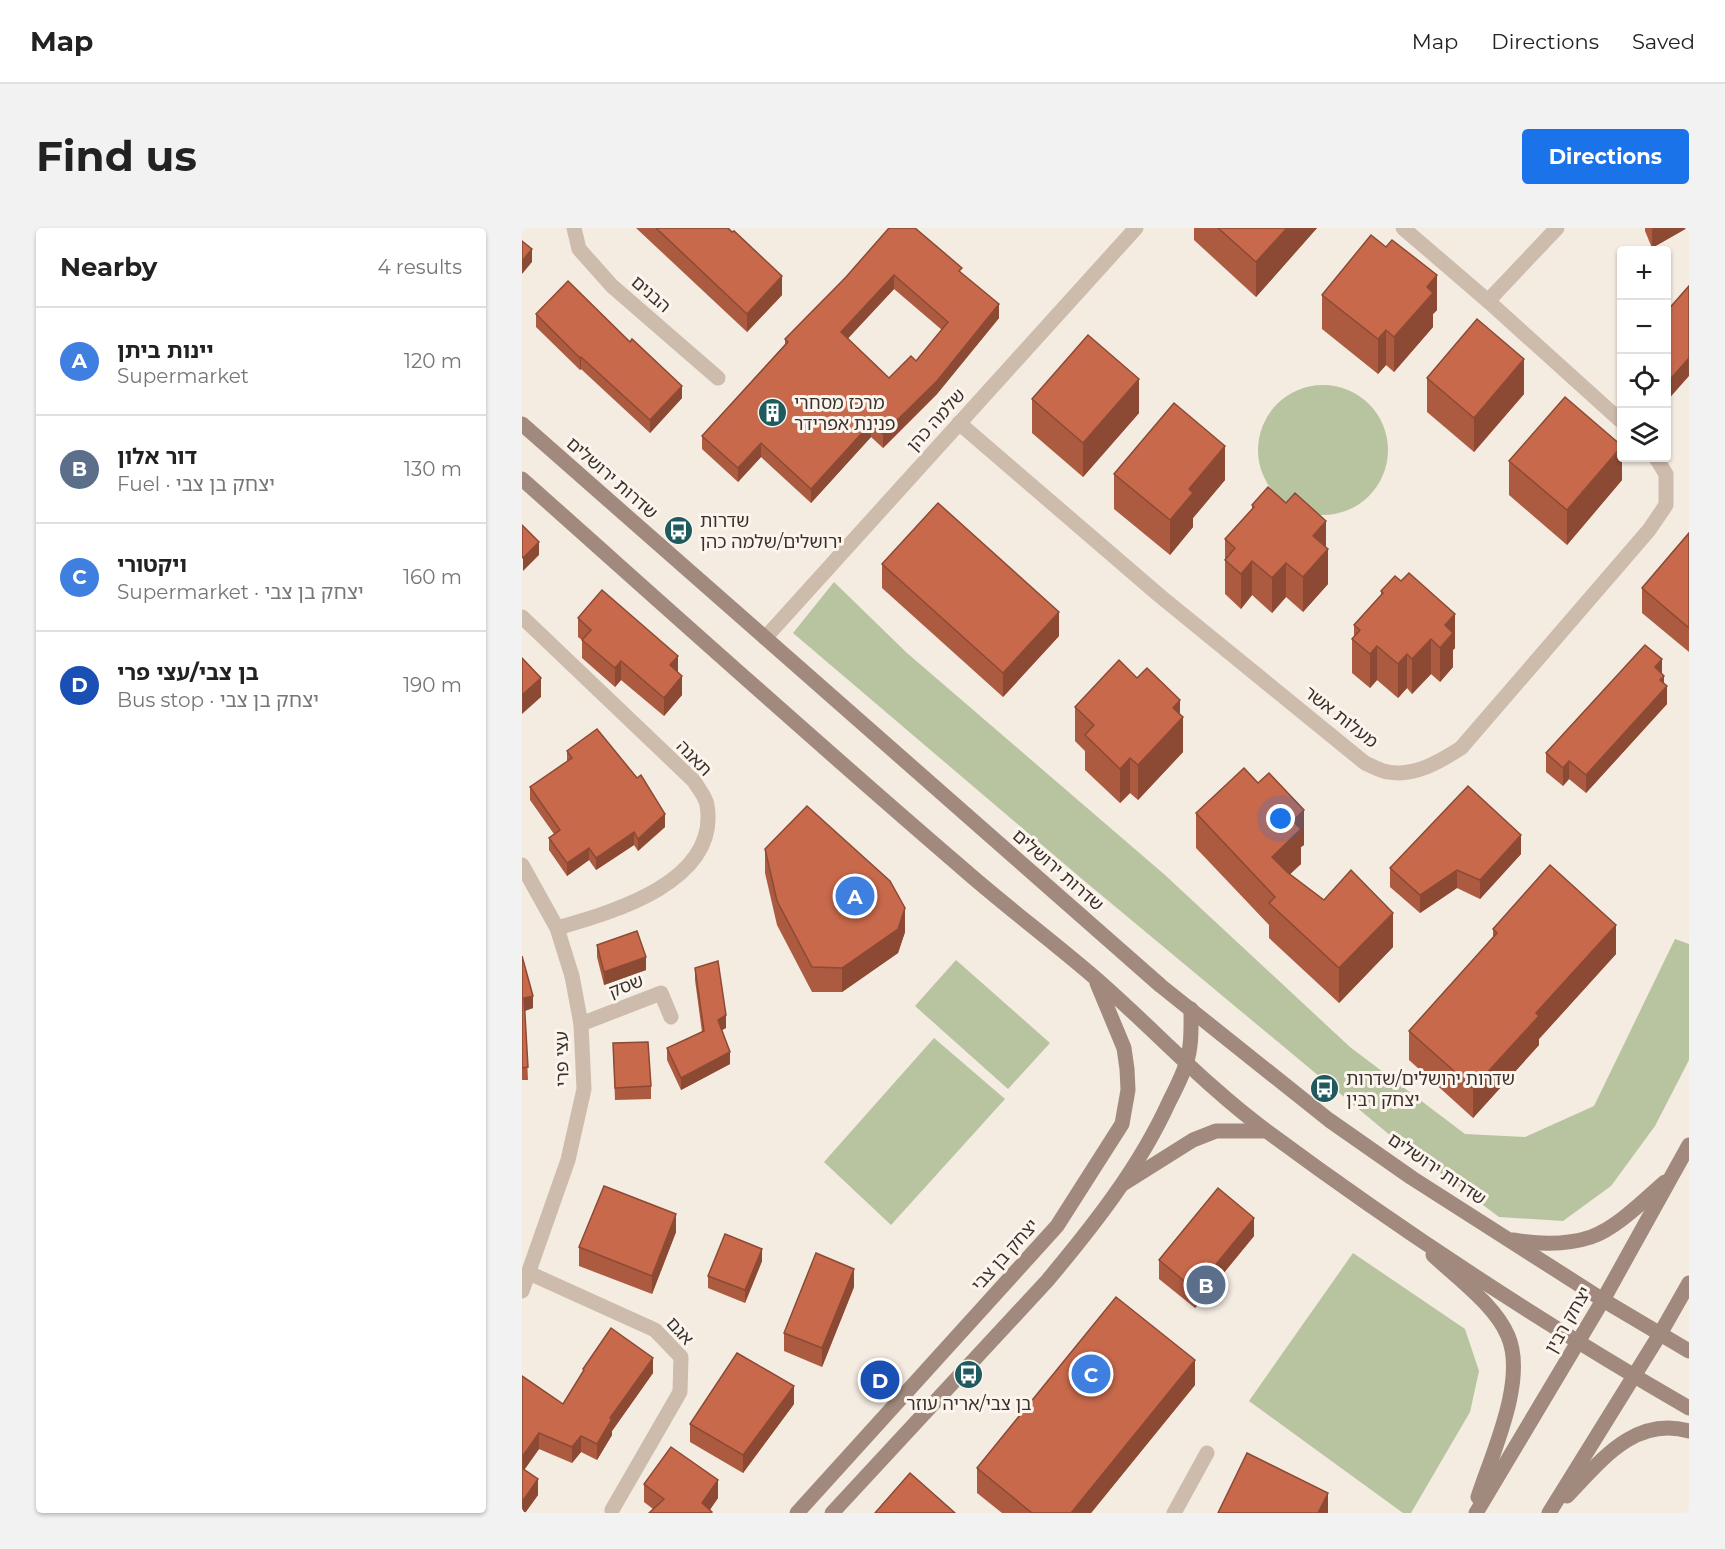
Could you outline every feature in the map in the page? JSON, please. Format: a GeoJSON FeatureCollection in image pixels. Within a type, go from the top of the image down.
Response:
{"type":"FeatureCollection","features":[{"type":"Feature","properties":{"kind":"main road","name":"שדרות ירושלים"},"geometry":{"type":"LineString","coordinates":[[522,424],[1161,986],[1329,1120],[1413,1178],[1603,1300],[1689,1351]]}},
{"type":"Feature","properties":{"kind":"main road"},"geometry":{"type":"LineString","coordinates":[[522,479],[939,848],[1095,978],[1186,1064],[1266,1131],[1404,1228],[1634,1376],[1689,1408]]}},
{"type":"Feature","properties":{"kind":"main road","name":"יצחק בן צבי"},"geometry":{"type":"LineString","coordinates":[[797,1513],[1057,1226],[1122,1124],[1128,1090],[1124,1048],[1095,978]]}},
{"type":"Feature","properties":{"kind":"main road"},"geometry":{"type":"LineString","coordinates":[[832,1513],[1047,1281],[1078,1244],[1120,1186],[1156,1131],[1186,1064],[1191,1043],[1191,1009]]}},
{"type":"Feature","properties":{"kind":"main road"},"geometry":{"type":"LineString","coordinates":[[1120,1186],[1193,1140],[1216,1131],[1266,1131]]}},
{"type":"Feature","properties":{"kind":"main road","name":"יצחק רבין"},"geometry":{"type":"LineString","coordinates":[[1474,1513],[1603,1300],[1689,1144]]}},
{"type":"Feature","properties":{"kind":"main road"},"geometry":{"type":"LineString","coordinates":[[1508,1239],[1539,1243],[1591,1237],[1610,1227],[1674,1174]]}},
{"type":"Feature","properties":{"kind":"main road"},"geometry":{"type":"LineString","coordinates":[[1404,1228],[1489,1308],[1503,1326],[1513,1357],[1510,1399],[1474,1513]]}},
{"type":"Feature","properties":{"kind":"main road"},"geometry":{"type":"LineString","coordinates":[[1550,1513],[1689,1283]]}},
{"type":"Feature","properties":{"kind":"main road"},"geometry":{"type":"LineString","coordinates":[[1550,1513],[1611,1451],[1632,1436],[1655,1429],[1675,1427],[1689,1431]]}},
{"type":"Feature","properties":{"kind":"street","name":"הבנים"},"geometry":{"type":"LineString","coordinates":[[574,228],[579,249],[612,286],[718,378]]}},
{"type":"Feature","properties":{"kind":"street","name":"שלמה כהן"},"geometry":{"type":"LineString","coordinates":[[765,638],[1136,228]]}},
{"type":"Feature","properties":{"kind":"street"},"geometry":{"type":"LineString","coordinates":[[1403,228],[1617,417]]}},
{"type":"Feature","properties":{"kind":"street"},"geometry":{"type":"LineString","coordinates":[[1488,301],[1557,228]]}},
{"type":"Feature","properties":{"kind":"street","name":"מעלות אשר"},"geometry":{"type":"LineString","coordinates":[[959,423],[1162,597],[1365,763],[1388,772],[1412,771],[1436,764],[1461,748],[1649,530],[1666,505],[1666,474],[1658,462]]}},
{"type":"Feature","properties":{"kind":"street","name":"תאנה"},"geometry":{"type":"LineString","coordinates":[[522,617],[694,781],[707,803],[705,843],[681,874],[649,895],[603,915],[557,928]]}},
{"type":"Feature","properties":{"kind":"street","name":"עצי פרי"},"geometry":{"type":"LineString","coordinates":[[522,865],[557,928],[572,976],[581,1024],[584,1089],[568,1160],[522,1292]]}},
{"type":"Feature","properties":{"kind":"street","name":"שסק"},"geometry":{"type":"LineString","coordinates":[[581,1024],[661,993],[671,1017]]}},
{"type":"Feature","properties":{"kind":"street","name":"אגם"},"geometry":{"type":"LineString","coordinates":[[530,1273],[655,1330],[681,1357],[680,1392],[612,1510]]}},
{"type":"Feature","properties":{"kind":"street"},"geometry":{"type":"LineString","coordinates":[[1174,1513],[1207,1452]]}},
{"type":"Feature","properties":{"kind":"green space"},"geometry":{"type":"Polygon","coordinates":[[[1323,385],[1348,390],[1369,404],[1383,425],[1388,450],[1383,475],[1369,496],[1348,510],[1323,515],[1298,510],[1277,496],[1263,475],[1258,450],[1263,425],[1277,404],[1298,390],[1323,385]]]}},
{"type":"Feature","properties":{"kind":"green space"},"geometry":{"type":"Polygon","coordinates":[[[834,582],[907,653],[1165,875],[1350,1047],[1465,1134],[1525,1137],[1594,1106],[1675,939],[1689,944],[1689,1060],[1655,1126],[1611,1186],[1563,1221],[1499,1217],[1391,1136],[1082,879],[793,633],[834,582]]]}},
{"type":"Feature","properties":{"kind":"green space"},"geometry":{"type":"Polygon","coordinates":[[[956,960],[1050,1043],[1008,1089],[915,1006],[956,960]]]}},
{"type":"Feature","properties":{"kind":"green space"},"geometry":{"type":"Polygon","coordinates":[[[934,1038],[1005,1099],[891,1225],[824,1162],[934,1038]]]}},
{"type":"Feature","properties":{"kind":"green space"},"geometry":{"type":"Polygon","coordinates":[[[1353,1253],[1465,1329],[1479,1371],[1470,1412],[1411,1513],[1403,1513],[1249,1401],[1353,1253]]]}},
{"type":"Feature","properties":{"kind":"building"},"geometry":{"type":"Polygon","coordinates":[[[656,228],[728,228],[782,276],[747,314],[656,228]]]}},
{"type":"Feature","properties":{"kind":"building"},"geometry":{"type":"Polygon","coordinates":[[[889,228],[915,228],[962,268],[959,271],[999,304],[937,381],[883,434],[871,423],[811,489],[761,443],[738,468],[702,436],[788,342],[785,339],[846,277],[889,228]],[[894,275],[841,332],[889,378],[911,356],[916,361],[948,322],[894,275]]]}},
{"type":"Feature","properties":{"kind":"building"},"geometry":{"type":"Polygon","coordinates":[[[1218,228],[1287,228],[1256,262],[1218,228]]]}},
{"type":"Feature","properties":{"kind":"building"},"geometry":{"type":"Polygon","coordinates":[[[1371,235],[1386,247],[1392,240],[1437,275],[1427,287],[1433,293],[1394,337],[1386,330],[1378,339],[1322,295],[1371,235]]]}},
{"type":"Feature","properties":{"kind":"building"},"geometry":{"type":"Polygon","coordinates":[[[522,241],[532,249],[522,261],[522,241]]]}},
{"type":"Feature","properties":{"kind":"building"},"geometry":{"type":"Polygon","coordinates":[[[568,281],[630,342],[632,339],[682,386],[650,420],[580,358],[536,314],[568,281]]]}},
{"type":"Feature","properties":{"kind":"building"},"geometry":{"type":"Polygon","coordinates":[[[1689,286],[1689,358],[1671,378],[1671,354],[1671,306],[1689,286]]]}},
{"type":"Feature","properties":{"kind":"building"},"geometry":{"type":"Polygon","coordinates":[[[1477,319],[1524,359],[1474,418],[1427,378],[1477,319]]]}},
{"type":"Feature","properties":{"kind":"building"},"geometry":{"type":"Polygon","coordinates":[[[1088,335],[1139,379],[1083,443],[1032,399],[1088,335]]]}},
{"type":"Feature","properties":{"kind":"building"},"geometry":{"type":"Polygon","coordinates":[[[1565,397],[1617,442],[1617,452],[1567,510],[1509,461],[1565,397]]]}},
{"type":"Feature","properties":{"kind":"building"},"geometry":{"type":"Polygon","coordinates":[[[1174,403],[1225,446],[1189,489],[1193,493],[1170,520],[1114,474],[1174,403]]]}},
{"type":"Feature","properties":{"kind":"building"},"geometry":{"type":"Polygon","coordinates":[[[1268,487],[1286,503],[1295,493],[1326,521],[1313,536],[1328,549],[1303,577],[1286,563],[1272,578],[1252,561],[1241,574],[1225,560],[1235,548],[1225,539],[1254,507],[1252,505],[1268,487]]]}},
{"type":"Feature","properties":{"kind":"building"},"geometry":{"type":"Polygon","coordinates":[[[938,503],[1059,612],[1003,673],[882,564],[938,503]]]}},
{"type":"Feature","properties":{"kind":"building"},"geometry":{"type":"Polygon","coordinates":[[[522,525],[539,542],[523,558],[522,557],[522,525]]]}},
{"type":"Feature","properties":{"kind":"building"},"geometry":{"type":"Polygon","coordinates":[[[1689,533],[1689,628],[1642,588],[1689,533]]]}},
{"type":"Feature","properties":{"kind":"building"},"geometry":{"type":"Polygon","coordinates":[[[1409,573],[1455,614],[1445,625],[1453,633],[1440,648],[1431,639],[1412,659],[1407,654],[1398,664],[1377,646],[1370,654],[1352,639],[1360,630],[1354,625],[1383,593],[1381,591],[1395,576],[1401,581],[1409,573]]]}},
{"type":"Feature","properties":{"kind":"building"},"geometry":{"type":"Polygon","coordinates":[[[602,590],[678,656],[670,665],[682,676],[664,698],[621,661],[615,668],[582,640],[591,630],[578,618],[602,590]]]}},
{"type":"Feature","properties":{"kind":"building"},"geometry":{"type":"Polygon","coordinates":[[[1645,645],[1662,659],[1655,667],[1664,676],[1660,680],[1667,686],[1586,775],[1569,761],[1563,768],[1546,753],[1645,645]]]}},
{"type":"Feature","properties":{"kind":"building"},"geometry":{"type":"Polygon","coordinates":[[[522,658],[541,678],[522,695],[522,658]]]}},
{"type":"Feature","properties":{"kind":"building"},"geometry":{"type":"Polygon","coordinates":[[[1119,660],[1137,678],[1147,668],[1180,700],[1173,708],[1183,717],[1138,765],[1130,758],[1120,769],[1085,735],[1094,725],[1075,707],[1119,660]]]}},
{"type":"Feature","properties":{"kind":"building"},"geometry":{"type":"Polygon","coordinates":[[[597,729],[637,778],[641,775],[665,814],[638,839],[634,832],[596,858],[589,848],[567,863],[549,838],[560,830],[530,787],[572,758],[567,751],[597,729]]]}},
{"type":"Feature","properties":{"kind":"building"},"geometry":{"type":"Polygon","coordinates":[[[1244,768],[1258,783],[1269,773],[1304,810],[1293,821],[1301,829],[1272,857],[1287,872],[1324,900],[1351,870],[1393,913],[1339,968],[1269,903],[1275,897],[1196,813],[1244,768]]]}},
{"type":"Feature","properties":{"kind":"building"},"geometry":{"type":"Polygon","coordinates":[[[1468,786],[1521,835],[1480,880],[1457,870],[1420,895],[1390,868],[1468,786]]]}},
{"type":"Feature","properties":{"kind":"building"},"geometry":{"type":"Polygon","coordinates":[[[807,806],[890,881],[905,908],[898,929],[842,968],[812,967],[777,901],[765,849],[807,806]]]}},
{"type":"Feature","properties":{"kind":"building"},"geometry":{"type":"Polygon","coordinates":[[[1550,865],[1616,925],[1536,1013],[1539,1016],[1473,1088],[1409,1031],[1497,933],[1493,929],[1550,865]]]}},
{"type":"Feature","properties":{"kind":"building"},"geometry":{"type":"Polygon","coordinates":[[[637,931],[646,957],[604,972],[597,945],[637,931]]]}},
{"type":"Feature","properties":{"kind":"building"},"geometry":{"type":"Polygon","coordinates":[[[522,956],[533,996],[524,998],[528,1067],[522,1068],[522,956]]]}},
{"type":"Feature","properties":{"kind":"building"},"geometry":{"type":"Polygon","coordinates":[[[718,961],[726,1015],[718,1020],[730,1052],[681,1078],[667,1048],[704,1031],[695,968],[718,961]]]}},
{"type":"Feature","properties":{"kind":"building"},"geometry":{"type":"Polygon","coordinates":[[[648,1042],[651,1086],[615,1088],[613,1043],[648,1042]]]}},
{"type":"Feature","properties":{"kind":"building"},"geometry":{"type":"Polygon","coordinates":[[[604,1186],[676,1214],[652,1276],[579,1247],[604,1186]]]}},
{"type":"Feature","properties":{"kind":"building"},"geometry":{"type":"Polygon","coordinates":[[[1218,1188],[1254,1218],[1195,1290],[1159,1260],[1218,1188]]]}},
{"type":"Feature","properties":{"kind":"building"},"geometry":{"type":"Polygon","coordinates":[[[725,1234],[762,1249],[745,1290],[708,1276],[725,1234]]]}},
{"type":"Feature","properties":{"kind":"building"},"geometry":{"type":"Polygon","coordinates":[[[816,1253],[854,1269],[822,1348],[784,1333],[816,1253]]]}},
{"type":"Feature","properties":{"kind":"building"},"geometry":{"type":"Polygon","coordinates":[[[1116,1297],[1195,1360],[1071,1513],[1032,1513],[977,1468],[1116,1297]]]}},
{"type":"Feature","properties":{"kind":"building"},"geometry":{"type":"Polygon","coordinates":[[[611,1328],[653,1358],[610,1418],[612,1419],[597,1444],[581,1436],[572,1447],[539,1433],[522,1457],[522,1376],[563,1404],[611,1328]]]}},
{"type":"Feature","properties":{"kind":"building"},"geometry":{"type":"Polygon","coordinates":[[[737,1353],[794,1386],[743,1455],[690,1424],[737,1353]]]}},
{"type":"Feature","properties":{"kind":"building"},"geometry":{"type":"Polygon","coordinates":[[[671,1447],[718,1480],[702,1503],[711,1513],[649,1513],[664,1499],[644,1484],[671,1447]]]}},
{"type":"Feature","properties":{"kind":"building"},"geometry":{"type":"Polygon","coordinates":[[[1247,1453],[1328,1493],[1318,1513],[1218,1513],[1247,1453]]]}},
{"type":"Feature","properties":{"kind":"building"},"geometry":{"type":"Polygon","coordinates":[[[522,1468],[538,1479],[522,1502],[522,1468]]]}},
{"type":"Feature","properties":{"kind":"building"},"geometry":{"type":"Polygon","coordinates":[[[910,1473],[955,1513],[875,1513],[910,1473]]]}},
{"type":"Feature","properties":{"kind":"place","name":"מרכז מסחרי פנינת אפרידר"},"geometry":{"type":"Point","coordinates":[773,413]}},
{"type":"Feature","properties":{"kind":"place","name":"שדרות ירושלים/שלמה כהן"},"geometry":{"type":"Point","coordinates":[679,531]}},
{"type":"Feature","properties":{"kind":"place","name":"יינות ביתן"},"geometry":{"type":"Point","coordinates":[855,896]}},
{"type":"Feature","properties":{"kind":"place","name":"שדרות ירושלים/שדרות יצחק רבין"},"geometry":{"type":"Point","coordinates":[1325,1089]}},
{"type":"Feature","properties":{"kind":"place","name":"דור אלון"},"geometry":{"type":"Point","coordinates":[1206,1285]}},
{"type":"Feature","properties":{"kind":"place","name":"ויקטורי"},"geometry":{"type":"Point","coordinates":[1091,1374]}},
{"type":"Feature","properties":{"kind":"place","name":"בן צבי/אריה עוזר"},"geometry":{"type":"Point","coordinates":[969,1375]}},
{"type":"Feature","properties":{"kind":"place","name":"בן צבי/עצי פרי"},"geometry":{"type":"Point","coordinates":[880,1380]}}]}
